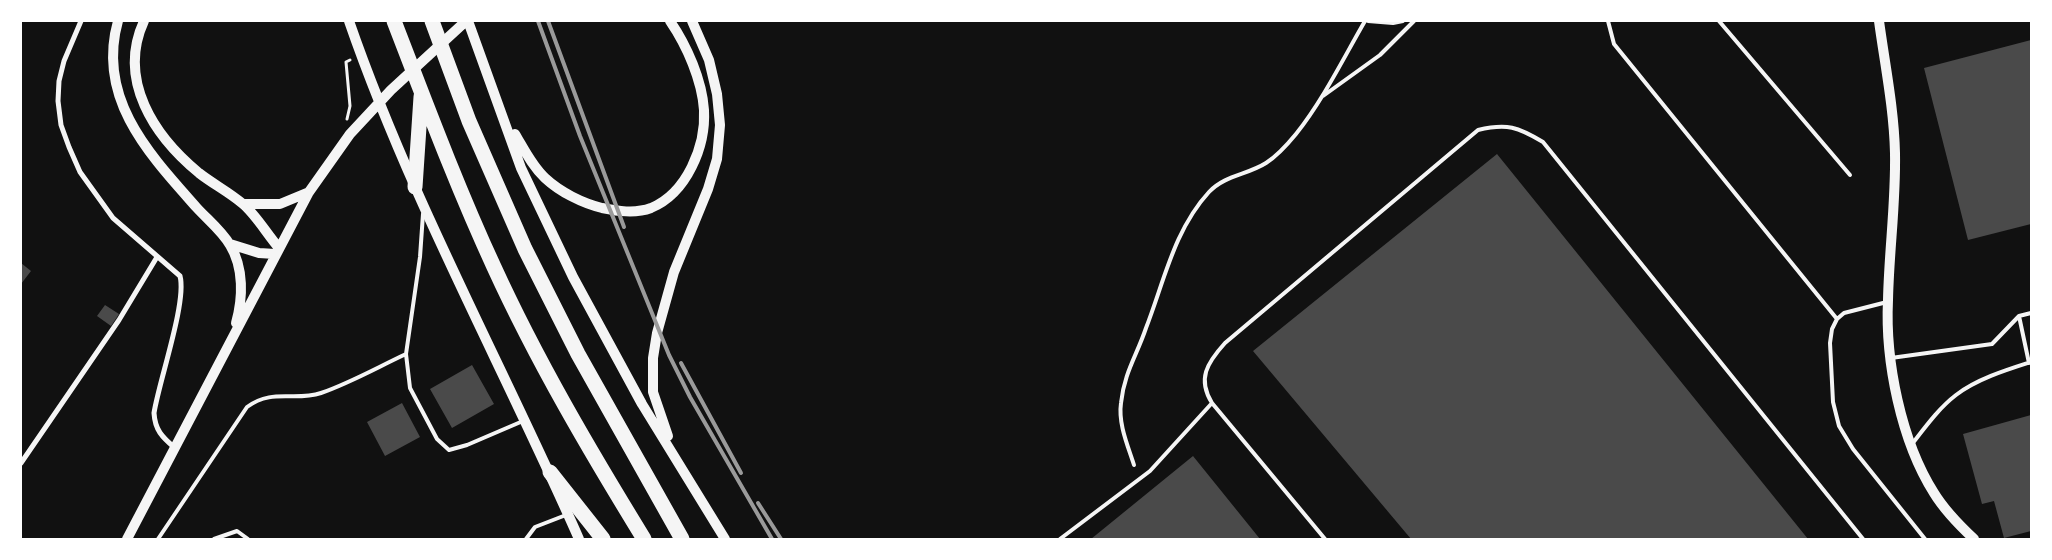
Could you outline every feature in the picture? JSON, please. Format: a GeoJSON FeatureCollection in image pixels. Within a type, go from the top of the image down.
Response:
{"type":"FeatureCollection","features":[{"type":"Feature","properties":{"kind":"highway"},"geometry":{"type":"LineString","coordinates":[[394,21],[447,160],[507,293],[572,418],[644,539]]}},
{"type":"Feature","properties":{"kind":"highway"},"geometry":{"type":"LineString","coordinates":[[432,21],[469,121],[529,257],[578,354],[682,539]]}},
{"type":"Feature","properties":{"kind":"highway"},"geometry":{"type":"LineString","coordinates":[[415,187],[421,93]]}},
{"type":"Feature","properties":{"kind":"highway"},"geometry":{"type":"LineString","coordinates":[[550,472],[603,539]]}},
{"type":"Feature","properties":{"kind":"main road"},"geometry":{"type":"LineString","coordinates":[[118,21],[114,38],[113,61],[123,107],[132,126],[160,167],[230,244],[237,261],[241,295],[231,340]]}},
{"type":"Feature","properties":{"kind":"main road"},"geometry":{"type":"LineString","coordinates":[[144,21],[134,59],[137,84],[147,113],[178,153],[199,172],[244,204],[277,251]]}},
{"type":"Feature","properties":{"kind":"main road"},"geometry":{"type":"LineString","coordinates":[[343,21],[350,26],[424,209],[523,421],[550,472],[579,539]]}},
{"type":"Feature","properties":{"kind":"main road"},"geometry":{"type":"LineString","coordinates":[[127,539],[309,192],[350,134],[391,90],[467,21],[522,168],[573,277],[642,404],[725,539]]}},
{"type":"Feature","properties":{"kind":"main road"},"geometry":{"type":"LineString","coordinates":[[505,119],[531,161],[544,177],[559,190],[594,206],[614,211],[634,212],[651,208],[668,196],[686,177],[702,137],[704,109],[699,86],[689,54],[670,21]]}},
{"type":"Feature","properties":{"kind":"main road"},"geometry":{"type":"LineString","coordinates":[[692,21],[708,60],[717,94],[720,126],[717,159],[664,302],[657,333],[652,374],[653,392],[661,418],[694,486]]}},
{"type":"Feature","properties":{"kind":"main road"},"geometry":{"type":"LineString","coordinates":[[1879,21],[1891,99],[1895,153],[1887,302],[1891,358],[1910,446],[1934,494],[1954,520],[1974,539]]}},
{"type":"Feature","properties":{"kind":"main road"},"geometry":{"type":"LineString","coordinates":[[244,204],[280,204],[309,192]]}},
{"type":"Feature","properties":{"kind":"main road"},"geometry":{"type":"LineString","coordinates":[[230,244],[250,251],[277,251]]}},
{"type":"Feature","properties":{"kind":"street"},"geometry":{"type":"LineString","coordinates":[[82,21],[64,61],[59,81],[58,101],[61,125],[80,172],[113,218],[177,272],[181,281],[176,319],[154,413],[155,425],[160,435],[175,448]]}},
{"type":"Feature","properties":{"kind":"street"},"geometry":{"type":"LineString","coordinates":[[21,463],[119,320],[157,257]]}},
{"type":"Feature","properties":{"kind":"lane"},"geometry":{"type":"LineString","coordinates":[[1134,465],[1124,436],[1121,404],[1129,366],[1146,331],[1180,235],[1193,212],[1219,182],[1265,164],[1280,152],[1321,98],[1364,21]]}},
{"type":"Feature","properties":{"kind":"lane"},"geometry":{"type":"LineString","coordinates":[[1368,21],[1393,23],[1403,21]]}},
{"type":"Feature","properties":{"kind":"lane"},"geometry":{"type":"LineString","coordinates":[[1321,98],[1380,55],[1414,21]]}},
{"type":"Feature","properties":{"kind":"lane"},"geometry":{"type":"LineString","coordinates":[[1608,21],[1614,44],[1837,318]]}},
{"type":"Feature","properties":{"kind":"lane"},"geometry":{"type":"LineString","coordinates":[[1719,21],[1850,176]]}},
{"type":"Feature","properties":{"kind":"lane"},"geometry":{"type":"LineString","coordinates":[[1325,539],[1212,403],[1206,393],[1204,380],[1214,355],[1225,343],[1478,130],[1495,126],[1510,126],[1543,142],[1863,539]]}},
{"type":"Feature","properties":{"kind":"lane"},"geometry":{"type":"LineString","coordinates":[[424,209],[420,256],[406,354],[410,388],[437,439],[449,450],[468,445],[523,421]]}},
{"type":"Feature","properties":{"kind":"lane"},"geometry":{"type":"LineString","coordinates":[[1887,302],[1844,313],[1837,318],[1832,329],[1830,343],[1832,402],[1839,426],[1853,449],[1888,496],[1925,539]]}},
{"type":"Feature","properties":{"kind":"lane"},"geometry":{"type":"LineString","coordinates":[[1891,358],[1992,344],[2019,316],[2031,313]]}},
{"type":"Feature","properties":{"kind":"lane"},"geometry":{"type":"LineString","coordinates":[[1910,446],[1938,411],[1957,394],[1998,373],[2030,362],[2019,316]]}},
{"type":"Feature","properties":{"kind":"lane"},"geometry":{"type":"LineString","coordinates":[[158,539],[237,420],[253,403],[271,396],[320,393],[406,354]]}},
{"type":"Feature","properties":{"kind":"lane"},"geometry":{"type":"LineString","coordinates":[[1060,539],[1150,471],[1212,403]]}},
{"type":"Feature","properties":{"kind":"lane"},"geometry":{"type":"LineString","coordinates":[[526,539],[535,527],[568,515]]}},
{"type":"Feature","properties":{"kind":"lane"},"geometry":{"type":"LineString","coordinates":[[214,539],[237,531],[248,539]]}},
{"type":"Feature","properties":{"kind":"path"},"geometry":{"type":"LineString","coordinates":[[346,62],[350,106],[347,122]]}},
{"type":"Feature","properties":{"kind":"building"},"geometry":{"type":"Polygon","coordinates":[[[2031,40],[2031,224],[1968,240],[1924,68],[2031,40]]]}},
{"type":"Feature","properties":{"kind":"building"},"geometry":{"type":"Polygon","coordinates":[[[1497,154],[1808,539],[1411,539],[1253,351],[1497,154]]]}},
{"type":"Feature","properties":{"kind":"building"},"geometry":{"type":"Polygon","coordinates":[[[21,263],[31,271],[21,284],[21,263]]]}},
{"type":"Feature","properties":{"kind":"building"},"geometry":{"type":"Polygon","coordinates":[[[105,305],[119,314],[111,326],[97,316],[105,305]]]}},
{"type":"Feature","properties":{"kind":"building"},"geometry":{"type":"Polygon","coordinates":[[[472,365],[494,404],[452,428],[430,389],[472,365]]]}},
{"type":"Feature","properties":{"kind":"building"},"geometry":{"type":"Polygon","coordinates":[[[402,403],[420,437],[385,456],[367,422],[402,403]]]}},
{"type":"Feature","properties":{"kind":"building"},"geometry":{"type":"Polygon","coordinates":[[[2031,415],[2031,531],[2004,538],[1994,501],[1982,504],[1963,434],[2031,415]]]}},
{"type":"Feature","properties":{"kind":"building"},"geometry":{"type":"Polygon","coordinates":[[[1193,456],[1260,539],[1091,539],[1193,456]]]}},
{"type":"Feature","properties":{"kind":"railway"},"geometry":{"type":"LineString","coordinates":[[538,21],[580,136],[669,355],[690,397],[772,539]]}},
{"type":"Feature","properties":{"kind":"railway"},"geometry":{"type":"LineString","coordinates":[[548,21],[624,227]]}},
{"type":"Feature","properties":{"kind":"railway"},"geometry":{"type":"LineString","coordinates":[[681,363],[741,473]]}},
{"type":"Feature","properties":{"kind":"railway"},"geometry":{"type":"LineString","coordinates":[[758,503],[781,539]]}}]}
